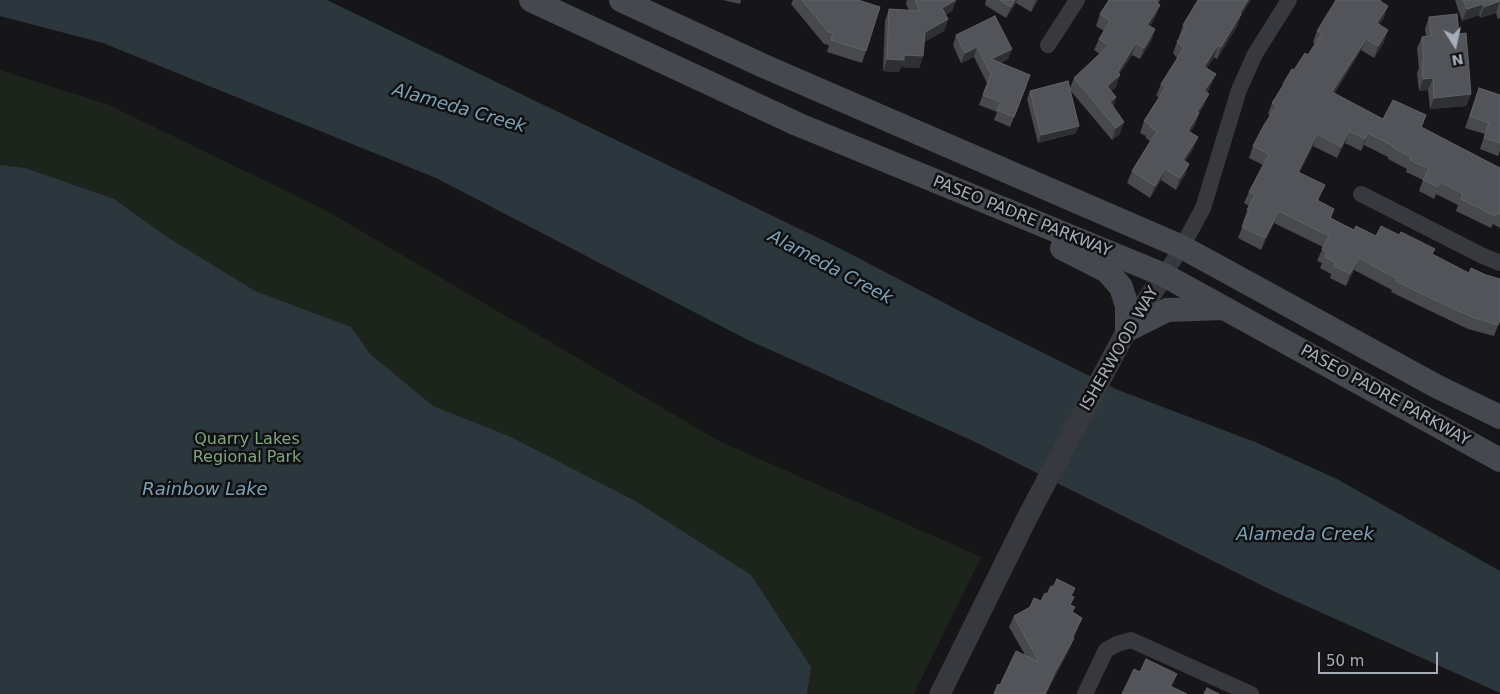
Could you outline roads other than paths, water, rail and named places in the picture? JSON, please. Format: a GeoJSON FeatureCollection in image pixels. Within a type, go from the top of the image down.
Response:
{"type":"FeatureCollection","features":[{"type":"Feature","properties":{"kind":"main road","name":"PASEO PADRE PARKWAY"},"geometry":{"type":"LineString","coordinates":[[531,0],[797,124],[1164,275],[1500,460]]}},
{"type":"Feature","properties":{"kind":"main road","name":"PASEO PADRE PARKWAY"},"geometry":{"type":"LineString","coordinates":[[621,0],[766,67],[1182,247],[1436,386],[1500,417]]}},
{"type":"Feature","properties":{"kind":"main road"},"geometry":{"type":"LineString","coordinates":[[983,200],[1030,232],[1107,271],[1122,287],[1128,306],[1126,332]]}},
{"type":"Feature","properties":{"kind":"main road"},"geometry":{"type":"LineString","coordinates":[[1126,332],[1167,310],[1225,308]]}},
{"type":"Feature","properties":{"kind":"street"},"geometry":{"type":"LineString","coordinates":[[1048,45],[1077,0]]}},
{"type":"Feature","properties":{"kind":"street","name":"ISHERWOOD WAY"},"geometry":{"type":"LineString","coordinates":[[940,694],[1034,506],[1126,332],[1182,247],[1203,208],[1239,90],[1255,54],[1289,0]]}},
{"type":"Feature","properties":{"kind":"street"},"geometry":{"type":"LineString","coordinates":[[1361,194],[1500,263]]}},
{"type":"Feature","properties":{"kind":"street"},"geometry":{"type":"LineString","coordinates":[[1085,694],[1106,650],[1131,640],[1251,694]]}},
{"type":"Feature","properties":{"kind":"water","name":"Alameda Creek"},"geometry":{"type":"Polygon","coordinates":[[[0,0],[327,0],[841,249],[973,318],[1118,390],[1255,442],[1337,479],[1500,571],[1500,693],[1271,590],[971,440],[746,339],[436,178],[103,43],[0,16],[0,0]]]}},
{"type":"Feature","properties":{"kind":"water","name":"Rainbow Lake"},"geometry":{"type":"Polygon","coordinates":[[[0,165],[25,168],[114,199],[167,237],[255,291],[351,327],[370,354],[433,406],[511,437],[637,502],[751,575],[811,667],[807,694],[0,694],[0,165]]]}},
{"type":"Feature","properties":{"kind":"park label","name":"Quarry Lakes Regional Park"},"geometry":{"type":"Point","coordinates":[247,449]}}]}
